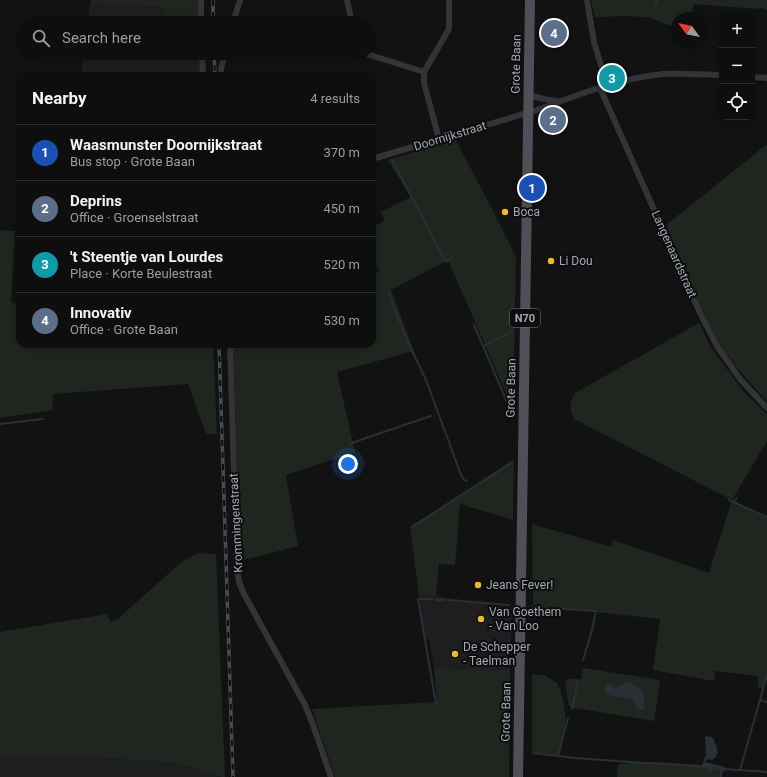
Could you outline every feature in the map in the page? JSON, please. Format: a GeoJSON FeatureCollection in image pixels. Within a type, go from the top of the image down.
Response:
{"type":"FeatureCollection","features":[{"type":"Feature","properties":{"kind":"main road","name":"Grote Baan"},"geometry":{"type":"LineString","coordinates":[[518,777],[530,0]]}},
{"type":"Feature","properties":{"kind":"street"},"geometry":{"type":"LineString","coordinates":[[201,0],[201,16]]}},
{"type":"Feature","properties":{"kind":"street"},"geometry":{"type":"LineString","coordinates":[[235,16],[240,0]]}},
{"type":"Feature","properties":{"kind":"street"},"geometry":{"type":"LineString","coordinates":[[347,0],[350,16]]}},
{"type":"Feature","properties":{"kind":"street"},"geometry":{"type":"LineString","coordinates":[[440,139],[424,83],[424,72],[449,29],[449,0]]}},
{"type":"Feature","properties":{"kind":"street","name":"Langenaardstraat"},"geometry":{"type":"LineString","coordinates":[[587,0],[594,42],[603,72],[603,87],[703,320],[717,346],[740,379],[767,408]]}},
{"type":"Feature","properties":{"kind":"street"},"geometry":{"type":"LineString","coordinates":[[376,57],[424,72]]}},
{"type":"Feature","properties":{"kind":"street"},"geometry":{"type":"LineString","coordinates":[[202,60],[203,72]]}},
{"type":"Feature","properties":{"kind":"street"},"geometry":{"type":"LineString","coordinates":[[221,72],[223,60]]}},
{"type":"Feature","properties":{"kind":"street"},"geometry":{"type":"LineString","coordinates":[[603,72],[621,76],[627,80]]}},
{"type":"Feature","properties":{"kind":"street","name":"Doornijkstraat"},"geometry":{"type":"LineString","coordinates":[[376,158],[548,106],[559,101],[627,80],[664,74],[719,76]]}},
{"type":"Feature","properties":{"kind":"street"},"geometry":{"type":"LineString","coordinates":[[755,77],[767,78]]}},
{"type":"Feature","properties":{"kind":"street"},"geometry":{"type":"LineString","coordinates":[[529,95],[559,101]]}},
{"type":"Feature","properties":{"kind":"street","name":"Krommingenstraat"},"geometry":{"type":"LineString","coordinates":[[230,348],[237,569],[239,582],[244,594],[305,705],[315,728],[331,777]]}},
{"type":"Feature","properties":{"kind":"shaded area"},"geometry":{"type":"Polygon","coordinates":[[[91,0],[199,0],[199,16],[165,16],[165,7],[90,3],[91,0]]]}},
{"type":"Feature","properties":{"kind":"shaded area"},"geometry":{"type":"Polygon","coordinates":[[[591,0],[767,0],[767,10],[760,7],[757,9],[694,4],[691,12],[671,12],[671,26],[652,18],[629,16],[595,17],[591,0]]]}},
{"type":"Feature","properties":{"kind":"shaded area"},"geometry":{"type":"Polygon","coordinates":[[[90,3],[165,7],[165,16],[89,16],[90,3]]]}},
{"type":"Feature","properties":{"kind":"shaded area"},"geometry":{"type":"Polygon","coordinates":[[[83,60],[200,60],[200,72],[82,72],[83,60]]]}},
{"type":"Feature","properties":{"kind":"shaded area"},"geometry":{"type":"Polygon","coordinates":[[[455,139],[489,203],[516,257],[513,409],[448,260],[391,290],[414,351],[337,372],[355,452],[286,475],[298,546],[240,561],[233,348],[376,348],[376,273],[379,272],[376,265],[376,225],[385,221],[381,212],[411,197],[388,160],[455,139]]]}},
{"type":"Feature","properties":{"kind":"shaded area"},"geometry":{"type":"Polygon","coordinates":[[[766,145],[767,402],[738,369],[720,345],[689,281],[666,225],[766,145]]]}},
{"type":"Feature","properties":{"kind":"shaded area"},"geometry":{"type":"Polygon","coordinates":[[[0,230],[15,231],[11,303],[16,304],[16,348],[213,348],[217,434],[206,434],[188,384],[53,394],[52,410],[0,418],[0,230]]]}},
{"type":"Feature","properties":{"kind":"shaded area"},"geometry":{"type":"Polygon","coordinates":[[[699,323],[710,346],[743,391],[767,414],[767,441],[732,500],[574,419],[571,412],[571,403],[575,393],[699,323]]]}},
{"type":"Feature","properties":{"kind":"shaded area"},"geometry":{"type":"Polygon","coordinates":[[[514,459],[513,520],[460,504],[455,565],[439,564],[436,596],[419,595],[410,527],[514,459]]]}},
{"type":"Feature","properties":{"kind":"shaded area"},"geometry":{"type":"Polygon","coordinates":[[[732,500],[767,518],[767,676],[764,689],[758,687],[758,676],[715,671],[714,681],[653,670],[660,619],[533,605],[532,524],[612,547],[613,540],[709,573],[732,500]]]}},
{"type":"Feature","properties":{"kind":"shaded area"},"geometry":{"type":"Polygon","coordinates":[[[197,553],[216,554],[225,777],[176,763],[80,756],[0,757],[0,632],[107,614],[111,622],[119,618],[179,564],[197,553]]]}},
{"type":"Feature","properties":{"kind":"shaded area"},"geometry":{"type":"Polygon","coordinates":[[[419,595],[436,596],[512,608],[510,670],[434,668],[429,639],[425,639],[419,595]]]}},
{"type":"Feature","properties":{"kind":"shaded area"},"geometry":{"type":"Polygon","coordinates":[[[434,668],[510,670],[509,777],[335,777],[312,709],[437,702],[434,668]]]}},
{"type":"Feature","properties":{"kind":"shaded area"},"geometry":{"type":"Polygon","coordinates":[[[583,668],[660,680],[654,721],[569,706],[565,684],[567,679],[581,679],[583,668]]]}},
{"type":"Feature","properties":{"kind":"shaded area"},"geometry":{"type":"Polygon","coordinates":[[[532,674],[544,675],[558,684],[563,700],[566,718],[559,756],[532,754],[532,674]]]}},
{"type":"Feature","properties":{"kind":"shaded area"},"geometry":{"type":"Polygon","coordinates":[[[629,682],[639,688],[643,693],[644,710],[639,710],[632,700],[606,693],[604,688],[607,684],[611,684],[615,688],[629,682]]]}},
{"type":"Feature","properties":{"kind":"shaded area"},"geometry":{"type":"Polygon","coordinates":[[[707,736],[714,739],[715,744],[718,746],[716,746],[718,752],[715,758],[711,760],[707,759],[705,762],[725,767],[726,769],[721,771],[714,768],[712,771],[708,771],[708,768],[690,767],[684,764],[702,765],[706,755],[705,737],[707,736]]]}},
{"type":"Feature","properties":{"kind":"shaded area"},"geometry":{"type":"Polygon","coordinates":[[[80,756],[176,763],[221,777],[0,777],[0,757],[80,756]]]}},
{"type":"Feature","properties":{"kind":"shaded area"},"geometry":{"type":"Polygon","coordinates":[[[648,762],[723,768],[722,777],[617,777],[618,764],[648,762]]]}},
{"type":"Feature","properties":{"kind":"waterway"},"geometry":{"type":"LineString","coordinates":[[655,6],[657,0]]}},
{"type":"Feature","properties":{"kind":"waterway"},"geometry":{"type":"LineString","coordinates":[[392,160],[446,262],[451,258]]}},
{"type":"Feature","properties":{"kind":"waterway"},"geometry":{"type":"LineString","coordinates":[[389,294],[407,340],[426,380],[461,475],[464,480],[467,481]]}},
{"type":"Feature","properties":{"kind":"waterway"},"geometry":{"type":"LineString","coordinates":[[474,325],[508,404]]}},
{"type":"Feature","properties":{"kind":"waterway"},"geometry":{"type":"LineString","coordinates":[[484,346],[513,331]]}},
{"type":"Feature","properties":{"kind":"waterway"},"geometry":{"type":"LineString","coordinates":[[350,444],[431,416]]}},
{"type":"Feature","properties":{"kind":"waterway"},"geometry":{"type":"LineString","coordinates":[[0,424],[43,419]]}},
{"type":"Feature","properties":{"kind":"waterway"},"geometry":{"type":"LineString","coordinates":[[412,527],[510,464]]}},
{"type":"Feature","properties":{"kind":"waterway"},"geometry":{"type":"LineString","coordinates":[[733,502],[737,498]]}},
{"type":"Feature","properties":{"kind":"waterway"},"geometry":{"type":"LineString","coordinates":[[729,500],[767,517]]}},
{"type":"Feature","properties":{"kind":"waterway"},"geometry":{"type":"LineString","coordinates":[[433,599],[418,599],[436,704]]}},
{"type":"Feature","properties":{"kind":"waterway"},"geometry":{"type":"LineString","coordinates":[[436,600],[445,600]]}},
{"type":"Feature","properties":{"kind":"waterway"},"geometry":{"type":"LineString","coordinates":[[449,600],[509,605]]}},
{"type":"Feature","properties":{"kind":"waterway"},"geometry":{"type":"LineString","coordinates":[[532,607],[596,611],[583,660]]}},
{"type":"Feature","properties":{"kind":"waterway"},"geometry":{"type":"LineString","coordinates":[[740,770],[767,675]]}},
{"type":"Feature","properties":{"kind":"waterway"},"geometry":{"type":"LineString","coordinates":[[572,709],[578,682]]}},
{"type":"Feature","properties":{"kind":"waterway"},"geometry":{"type":"LineString","coordinates":[[760,700],[767,702]]}},
{"type":"Feature","properties":{"kind":"waterway"},"geometry":{"type":"LineString","coordinates":[[558,756],[568,718]]}},
{"type":"Feature","properties":{"kind":"waterway"},"geometry":{"type":"LineString","coordinates":[[533,753],[575,758],[690,766]]}},
{"type":"Feature","properties":{"kind":"waterway"},"geometry":{"type":"LineString","coordinates":[[724,769],[767,772]]}},
{"type":"Feature","properties":{"kind":"waterway"},"geometry":{"type":"LineString","coordinates":[[721,777],[721,771],[725,770]]}},
{"type":"Feature","properties":{"kind":"railway"},"geometry":{"type":"LineString","coordinates":[[213,0],[213,16]]}},
{"type":"Feature","properties":{"kind":"railway"},"geometry":{"type":"LineString","coordinates":[[214,60],[215,72]]}},
{"type":"Feature","properties":{"kind":"railway"},"geometry":{"type":"LineString","coordinates":[[219,348],[233,777]]}},
{"type":"Feature","properties":{"kind":"place","name":"Innovativ"},"geometry":{"type":"Point","coordinates":[554,33]}},
{"type":"Feature","properties":{"kind":"place","name":"'t Steentje van Lourdes"},"geometry":{"type":"Point","coordinates":[612,78]}},
{"type":"Feature","properties":{"kind":"place","name":"Deprins"},"geometry":{"type":"Point","coordinates":[553,120]}},
{"type":"Feature","properties":{"kind":"place","name":"Waasmunster Doornijkstraat"},"geometry":{"type":"Point","coordinates":[532,188]}},
{"type":"Feature","properties":{"kind":"place","name":"Boca"},"geometry":{"type":"Point","coordinates":[505,212]}},
{"type":"Feature","properties":{"kind":"place","name":"Li Dou"},"geometry":{"type":"Point","coordinates":[551,261]}},
{"type":"Feature","properties":{"kind":"place","name":"Jeans Fever!"},"geometry":{"type":"Point","coordinates":[478,585]}},
{"type":"Feature","properties":{"kind":"place","name":"Van Goethem - Van Loo"},"geometry":{"type":"Point","coordinates":[481,619]}},
{"type":"Feature","properties":{"kind":"place","name":"De Schepper - Taelman"},"geometry":{"type":"Point","coordinates":[455,654]}}]}
